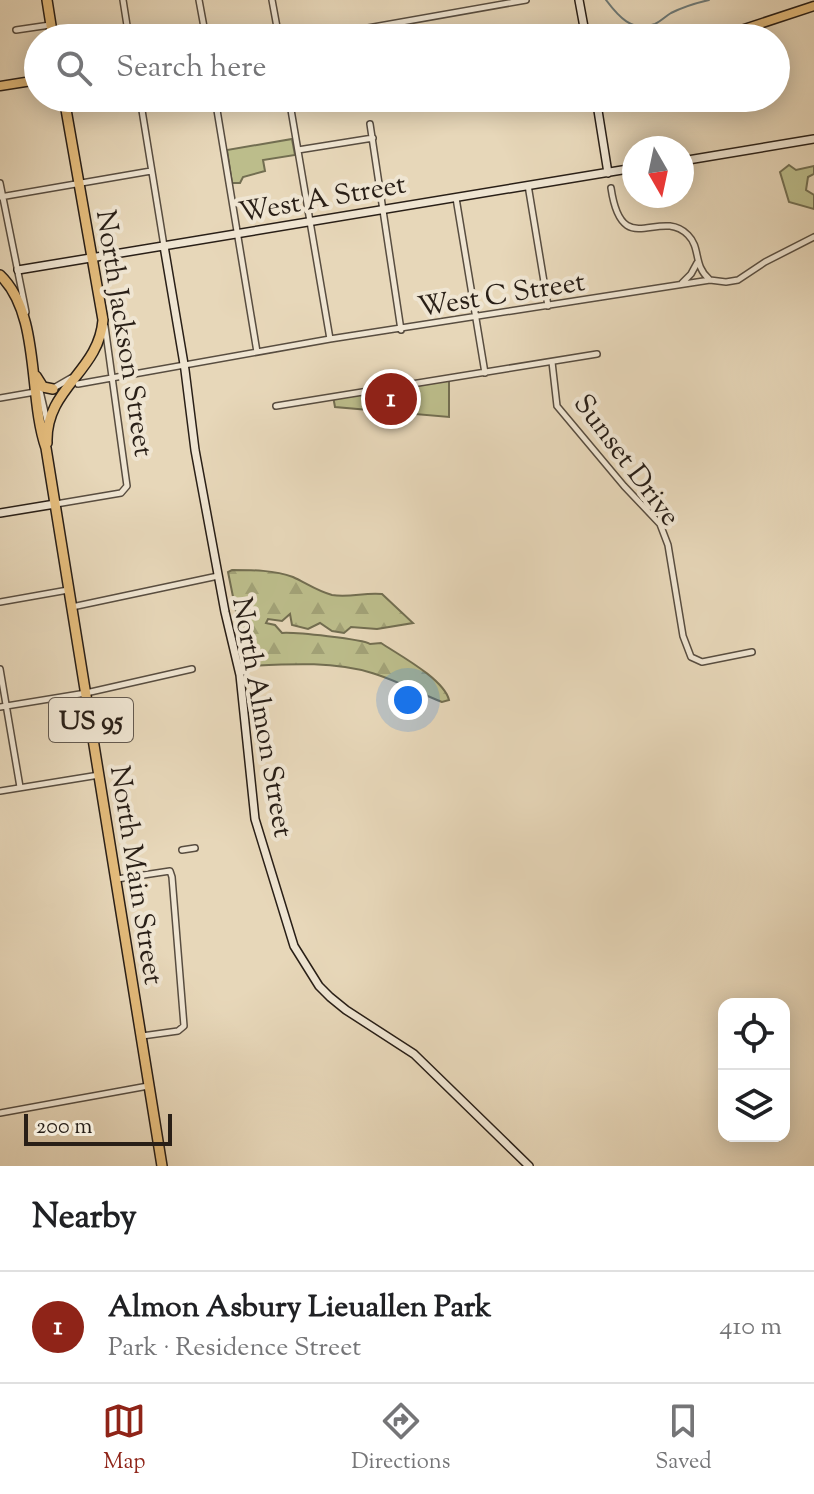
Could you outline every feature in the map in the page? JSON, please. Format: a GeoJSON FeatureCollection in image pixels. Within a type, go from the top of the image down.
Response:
{"type":"FeatureCollection","features":[{"type":"Feature","properties":{"kind":"highway"},"geometry":{"type":"LineString","coordinates":[[47,0],[51,24]]}},
{"type":"Feature","properties":{"kind":"highway","name":"North Jackson Street"},"geometry":{"type":"LineString","coordinates":[[66,112],[103,320]]}},
{"type":"Feature","properties":{"kind":"highway","name":"North Main Street"},"geometry":{"type":"LineString","coordinates":[[0,275],[17,295],[38,392],[40,431],[46,448],[162,1166]]}},
{"type":"Feature","properties":{"kind":"highway","name":"North Main Street"},"geometry":{"type":"LineString","coordinates":[[46,448],[47,425],[56,402],[99,341],[103,320]]}},
{"type":"Feature","properties":{"kind":"highway"},"geometry":{"type":"LineString","coordinates":[[31,361],[39,384],[53,389]]}},
{"type":"Feature","properties":{"kind":"main road"},"geometry":{"type":"LineString","coordinates":[[759,24],[814,6]]}},
{"type":"Feature","properties":{"kind":"main road"},"geometry":{"type":"LineString","coordinates":[[0,86],[24,82]]}},
{"type":"Feature","properties":{"kind":"street"},"geometry":{"type":"LineString","coordinates":[[123,0],[127,24]]}},
{"type":"Feature","properties":{"kind":"street"},"geometry":{"type":"LineString","coordinates":[[199,0],[203,24]]}},
{"type":"Feature","properties":{"kind":"street"},"geometry":{"type":"LineString","coordinates":[[272,0],[276,24]]}},
{"type":"Feature","properties":{"kind":"street"},"geometry":{"type":"LineString","coordinates":[[382,24],[497,2],[526,0]]}},
{"type":"Feature","properties":{"kind":"street"},"geometry":{"type":"LineString","coordinates":[[579,0],[583,24]]}},
{"type":"Feature","properties":{"kind":"street"},"geometry":{"type":"LineString","coordinates":[[16,30],[24,29]]}},
{"type":"Feature","properties":{"kind":"street","name":"North Almon Street"},"geometry":{"type":"LineString","coordinates":[[142,112],[184,365],[191,431],[240,675],[255,819],[294,946],[319,986],[330,997],[414,1054],[529,1166]]}},
{"type":"Feature","properties":{"kind":"street"},"geometry":{"type":"LineString","coordinates":[[217,112],[257,352]]}},
{"type":"Feature","properties":{"kind":"street"},"geometry":{"type":"LineString","coordinates":[[292,112],[330,339]]}},
{"type":"Feature","properties":{"kind":"street"},"geometry":{"type":"LineString","coordinates":[[598,112],[608,173]]}},
{"type":"Feature","properties":{"kind":"street"},"geometry":{"type":"LineString","coordinates":[[370,124],[401,330]]}},
{"type":"Feature","properties":{"kind":"street"},"geometry":{"type":"LineString","coordinates":[[298,148],[373,138]]}},
{"type":"Feature","properties":{"kind":"street"},"geometry":{"type":"LineString","coordinates":[[694,159],[814,139]]}},
{"type":"Feature","properties":{"kind":"street"},"geometry":{"type":"LineString","coordinates":[[560,180],[602,168],[603,144]]}},
{"type":"Feature","properties":{"kind":"street","name":"West A Street"},"geometry":{"type":"LineString","coordinates":[[18,270],[622,170]]}},
{"type":"Feature","properties":{"kind":"street"},"geometry":{"type":"LineString","coordinates":[[1,197],[151,171]]}},
{"type":"Feature","properties":{"kind":"street","name":"North Main Street"},"geometry":{"type":"LineString","coordinates":[[0,183],[24,300],[25,328]]}},
{"type":"Feature","properties":{"kind":"street"},"geometry":{"type":"LineString","coordinates":[[528,185],[548,306]]}},
{"type":"Feature","properties":{"kind":"street"},"geometry":{"type":"LineString","coordinates":[[611,188],[615,211],[623,222],[637,229],[665,226],[687,234],[693,242],[697,262],[710,280]]}},
{"type":"Feature","properties":{"kind":"street"},"geometry":{"type":"LineString","coordinates":[[455,197],[485,374]]}},
{"type":"Feature","properties":{"kind":"street","name":"West C Street"},"geometry":{"type":"LineString","coordinates":[[78,384],[330,339],[710,280],[738,280],[768,260],[814,237]]}},
{"type":"Feature","properties":{"kind":"street"},"geometry":{"type":"LineString","coordinates":[[680,285],[697,262]]}},
{"type":"Feature","properties":{"kind":"street","name":"North Jackson Street"},"geometry":{"type":"LineString","coordinates":[[55,504],[121,493],[126,488],[128,480],[103,320]]}},
{"type":"Feature","properties":{"kind":"street"},"geometry":{"type":"LineString","coordinates":[[276,406],[597,354]]}},
{"type":"Feature","properties":{"kind":"street","name":"Sunset Drive"},"geometry":{"type":"LineString","coordinates":[[552,362],[557,406],[660,524],[668,545],[683,636],[691,657],[702,662],[752,652]]}},
{"type":"Feature","properties":{"kind":"street"},"geometry":{"type":"LineString","coordinates":[[0,398],[53,389],[80,371]]}},
{"type":"Feature","properties":{"kind":"street","name":"North Main Street"},"geometry":{"type":"LineString","coordinates":[[38,392],[47,425]]}},
{"type":"Feature","properties":{"kind":"street"},"geometry":{"type":"LineString","coordinates":[[0,513],[55,504]]}},
{"type":"Feature","properties":{"kind":"street"},"geometry":{"type":"LineString","coordinates":[[72,607],[218,576]]}},
{"type":"Feature","properties":{"kind":"street"},"geometry":{"type":"LineString","coordinates":[[0,602],[69,590]]}},
{"type":"Feature","properties":{"kind":"street"},"geometry":{"type":"LineString","coordinates":[[0,669],[3,706],[20,787]]}},
{"type":"Feature","properties":{"kind":"street"},"geometry":{"type":"LineString","coordinates":[[3,706],[86,693],[192,669]]}},
{"type":"Feature","properties":{"kind":"street"},"geometry":{"type":"LineString","coordinates":[[0,791],[100,775]]}},
{"type":"Feature","properties":{"kind":"street"},"geometry":{"type":"LineString","coordinates":[[182,850],[195,848]]}},
{"type":"Feature","properties":{"kind":"street"},"geometry":{"type":"LineString","coordinates":[[116,879],[170,871],[172,877],[184,1026],[178,1031],[141,1036]]}},
{"type":"Feature","properties":{"kind":"street"},"geometry":{"type":"LineString","coordinates":[[0,1113],[149,1086]]}},
{"type":"Feature","properties":{"kind":"green space"},"geometry":{"type":"Polygon","coordinates":[[[292,139],[295,155],[263,160],[265,171],[243,177],[240,183],[232,183],[227,150],[292,139]]]}},
{"type":"Feature","properties":{"kind":"green space"},"geometry":{"type":"Polygon","coordinates":[[[789,165],[796,170],[814,166],[814,174],[808,177],[806,190],[814,195],[814,209],[789,202],[780,172],[789,165]]]}},
{"type":"Feature","properties":{"kind":"green space"},"geometry":{"type":"Polygon","coordinates":[[[449,379],[449,417],[335,407],[333,396],[449,379]]]}},
{"type":"Feature","properties":{"kind":"green space"},"geometry":{"type":"Polygon","coordinates":[[[228,572],[286,575],[332,595],[382,594],[413,623],[377,629],[351,627],[344,633],[332,631],[320,623],[308,629],[292,625],[290,614],[282,621],[268,619],[266,623],[275,625],[282,633],[381,643],[430,676],[449,700],[442,702],[357,669],[310,664],[247,666],[228,572]]]}},
{"type":"Feature","properties":{"kind":"waterway"},"geometry":{"type":"LineString","coordinates":[[606,0],[631,24]]}},
{"type":"Feature","properties":{"kind":"waterway"},"geometry":{"type":"LineString","coordinates":[[655,24],[671,13],[709,0]]}},
{"type":"Feature","properties":{"kind":"place","name":"Almon Asbury Lieuallen Park"},"geometry":{"type":"Point","coordinates":[391,399]}}]}
